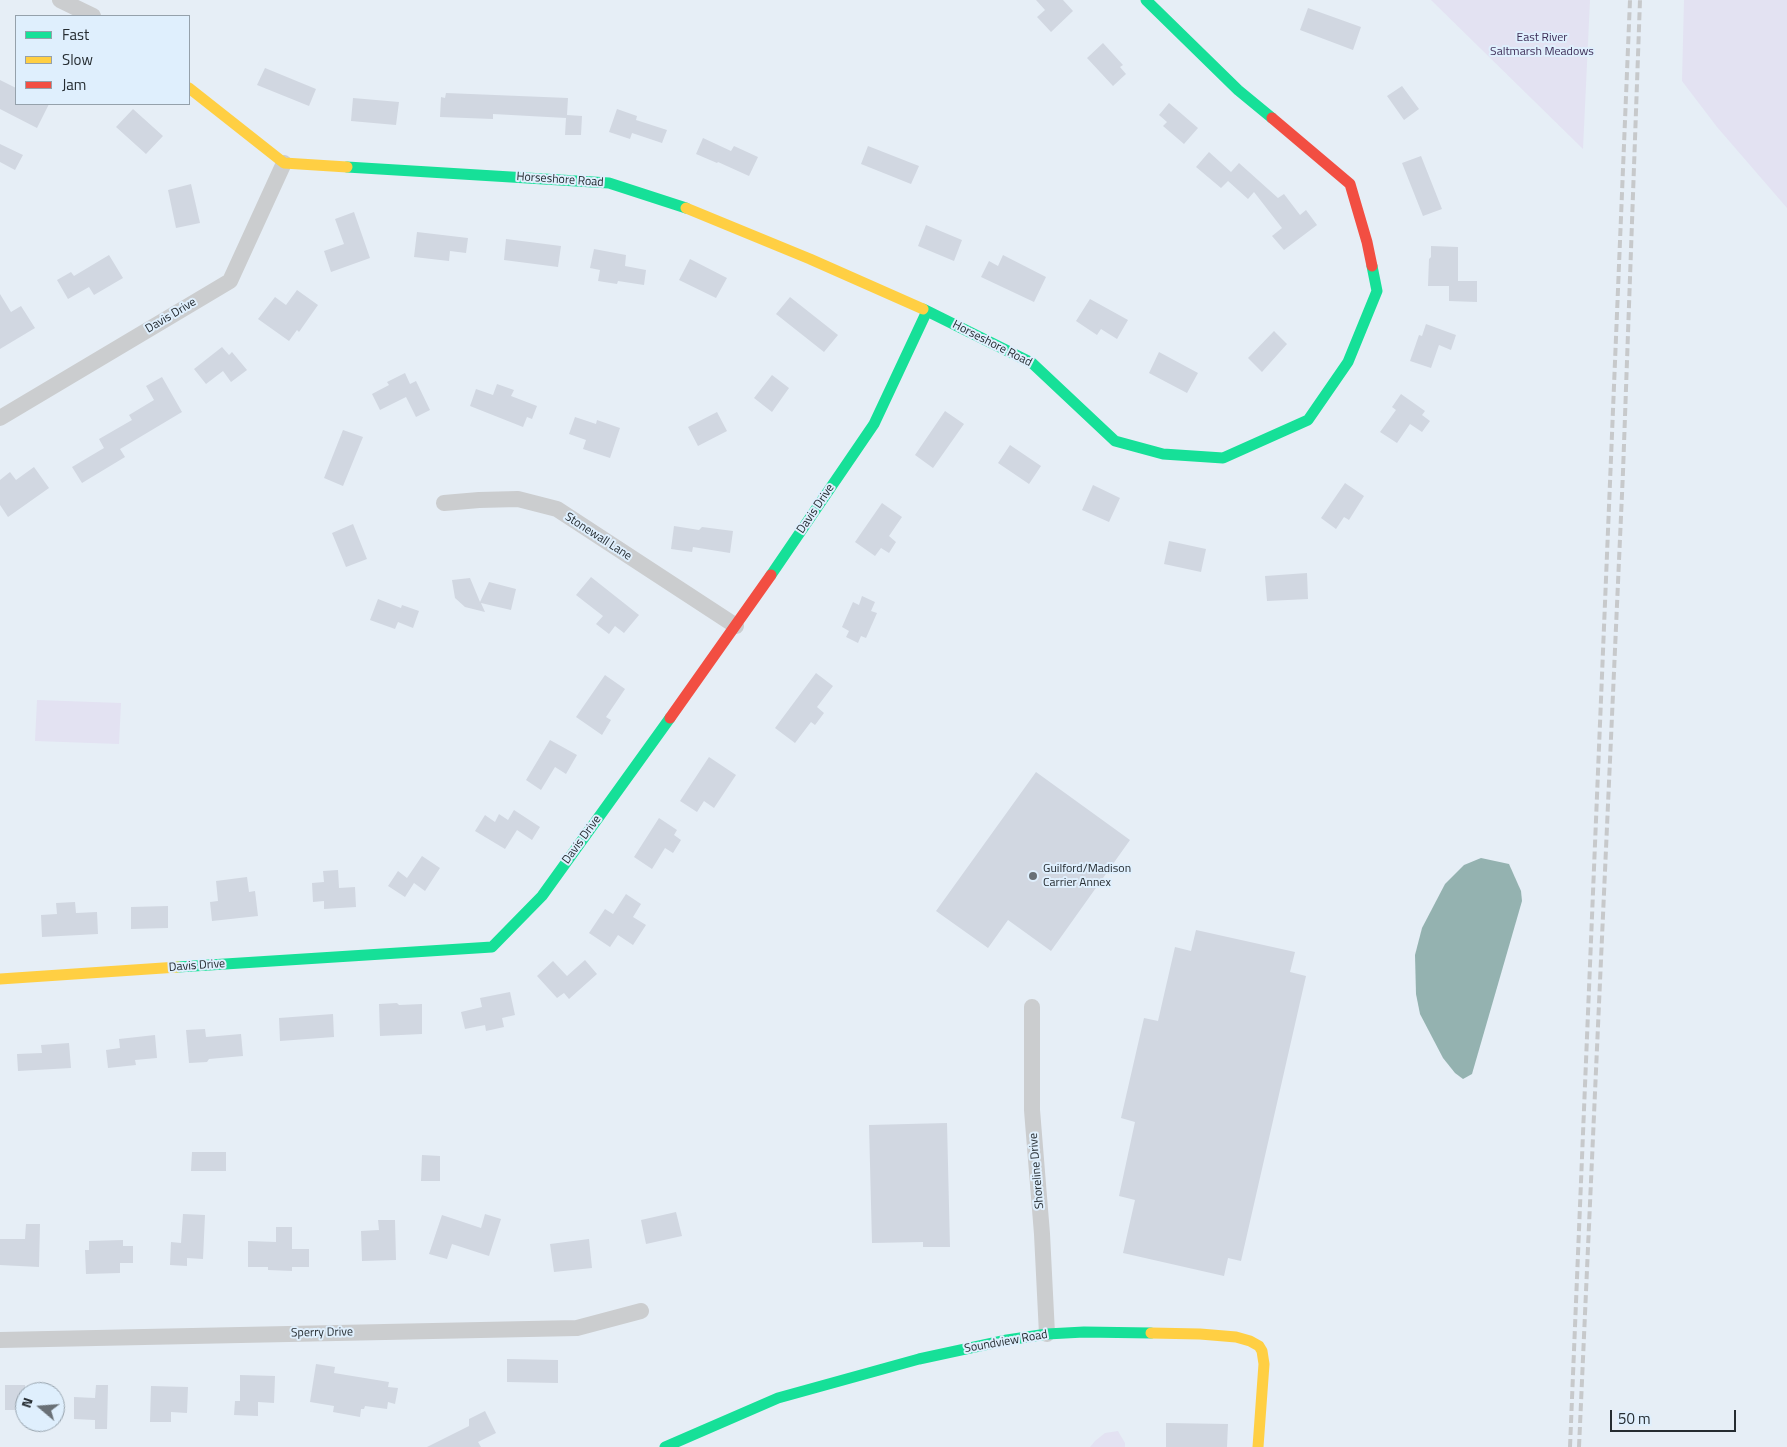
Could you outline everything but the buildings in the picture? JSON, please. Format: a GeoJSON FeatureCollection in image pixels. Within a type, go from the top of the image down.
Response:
{"type":"FeatureCollection","features":[{"type":"Feature","properties":{"kind":"street"},"geometry":{"type":"LineString","coordinates":[[60,0],[91,15]]}},
{"type":"Feature","properties":{"kind":"street","name":"Horseshore Road"},"geometry":{"type":"LineString","coordinates":[[284,163],[608,183],[686,208],[810,258],[927,311],[1032,363],[1115,441],[1163,454],[1223,458],[1308,420],[1348,362],[1377,291],[1367,242],[1350,184],[1238,90],[1146,0]]}},
{"type":"Feature","properties":{"kind":"street"},"geometry":{"type":"LineString","coordinates":[[190,89],[284,163]]}},
{"type":"Feature","properties":{"kind":"street","name":"Davis Drive"},"geometry":{"type":"LineString","coordinates":[[0,418],[230,281],[284,163]]}},
{"type":"Feature","properties":{"kind":"street","name":"Davis Drive"},"geometry":{"type":"LineString","coordinates":[[0,979],[492,947],[542,896],[736,626],[874,424],[927,311]]}},
{"type":"Feature","properties":{"kind":"street","name":"Stonewall Lane"},"geometry":{"type":"LineString","coordinates":[[444,503],[518,499],[557,509],[736,626]]}},
{"type":"Feature","properties":{"kind":"street","name":"Shoreline Drive"},"geometry":{"type":"LineString","coordinates":[[1032,1007],[1032,1110],[1042,1234],[1047,1334]]}},
{"type":"Feature","properties":{"kind":"street","name":"Sperry Drive"},"geometry":{"type":"LineString","coordinates":[[0,1340],[577,1328],[641,1311]]}},
{"type":"Feature","properties":{"kind":"street","name":"Soundview Road"},"geometry":{"type":"LineString","coordinates":[[665,1447],[778,1398],[927,1357],[1007,1340],[1047,1334],[1084,1332],[1200,1334],[1236,1337],[1259,1346],[1263,1356],[1258,1447]]}},
{"type":"Feature","properties":{"kind":"green space","name":"East River Saltmarsh Meadows"},"geometry":{"type":"Polygon","coordinates":[[[1431,0],[1590,0],[1583,149],[1431,0]]]}},
{"type":"Feature","properties":{"kind":"green space"},"geometry":{"type":"Polygon","coordinates":[[[1684,0],[1787,0],[1787,208],[1717,127],[1682,81],[1684,0]]]}},
{"type":"Feature","properties":{"kind":"green space"},"geometry":{"type":"Polygon","coordinates":[[[37,700],[121,703],[119,744],[35,741],[37,700]]]}},
{"type":"Feature","properties":{"kind":"green space"},"geometry":{"type":"Polygon","coordinates":[[[1118,1431],[1125,1443],[1125,1447],[1090,1447],[1105,1433],[1118,1431]]]}},
{"type":"Feature","properties":{"kind":"shaded area"},"geometry":{"type":"Polygon","coordinates":[[[1481,858],[1509,864],[1521,891],[1522,901],[1472,1074],[1463,1079],[1455,1073],[1443,1058],[1420,1014],[1416,994],[1415,955],[1422,928],[1445,884],[1464,865],[1481,858]]]}},
{"type":"Feature","properties":{"kind":"railway"},"geometry":{"type":"LineString","coordinates":[[1570,1447],[1630,0]]}},
{"type":"Feature","properties":{"kind":"railway"},"geometry":{"type":"LineString","coordinates":[[1579,1447],[1623,472],[1640,0]]}},
{"type":"Feature","properties":{"kind":"traffic: fast"},"geometry":{"type":"LineString","coordinates":[[1146,0],[1238,90],[1272,118]]}},
{"type":"Feature","properties":{"kind":"traffic: fast"},"geometry":{"type":"LineString","coordinates":[[347,167],[609,183],[686,208]]}},
{"type":"Feature","properties":{"kind":"traffic: fast"},"geometry":{"type":"LineString","coordinates":[[923,309],[1032,363],[1115,441],[1163,454],[1223,458],[1308,420],[1348,362],[1377,291],[1372,266]]}},
{"type":"Feature","properties":{"kind":"traffic: fast"},"geometry":{"type":"LineString","coordinates":[[771,575],[874,424],[927,311]]}},
{"type":"Feature","properties":{"kind":"traffic: fast"},"geometry":{"type":"LineString","coordinates":[[178,967],[492,947],[542,896],[670,718]]}},
{"type":"Feature","properties":{"kind":"traffic: fast"},"geometry":{"type":"LineString","coordinates":[[665,1447],[778,1398],[919,1359],[1007,1340],[1047,1334],[1084,1332],[1151,1333]]}},
{"type":"Feature","properties":{"kind":"traffic: slow"},"geometry":{"type":"LineString","coordinates":[[190,89],[284,163],[347,167]]}},
{"type":"Feature","properties":{"kind":"traffic: slow"},"geometry":{"type":"LineString","coordinates":[[686,208],[810,259],[923,309]]}},
{"type":"Feature","properties":{"kind":"traffic: slow"},"geometry":{"type":"LineString","coordinates":[[0,979],[178,967]]}},
{"type":"Feature","properties":{"kind":"traffic: slow"},"geometry":{"type":"LineString","coordinates":[[1151,1333],[1236,1337],[1259,1346],[1262,1351],[1264,1364],[1258,1447]]}},
{"type":"Feature","properties":{"kind":"traffic: jam"},"geometry":{"type":"LineString","coordinates":[[1272,118],[1350,184],[1372,266]]}},
{"type":"Feature","properties":{"kind":"traffic: jam"},"geometry":{"type":"LineString","coordinates":[[670,718],[771,575]]}},
{"type":"Feature","properties":{"kind":"place","name":"Guilford/Madison Carrier Annex"},"geometry":{"type":"Point","coordinates":[1033,876]}}]}
